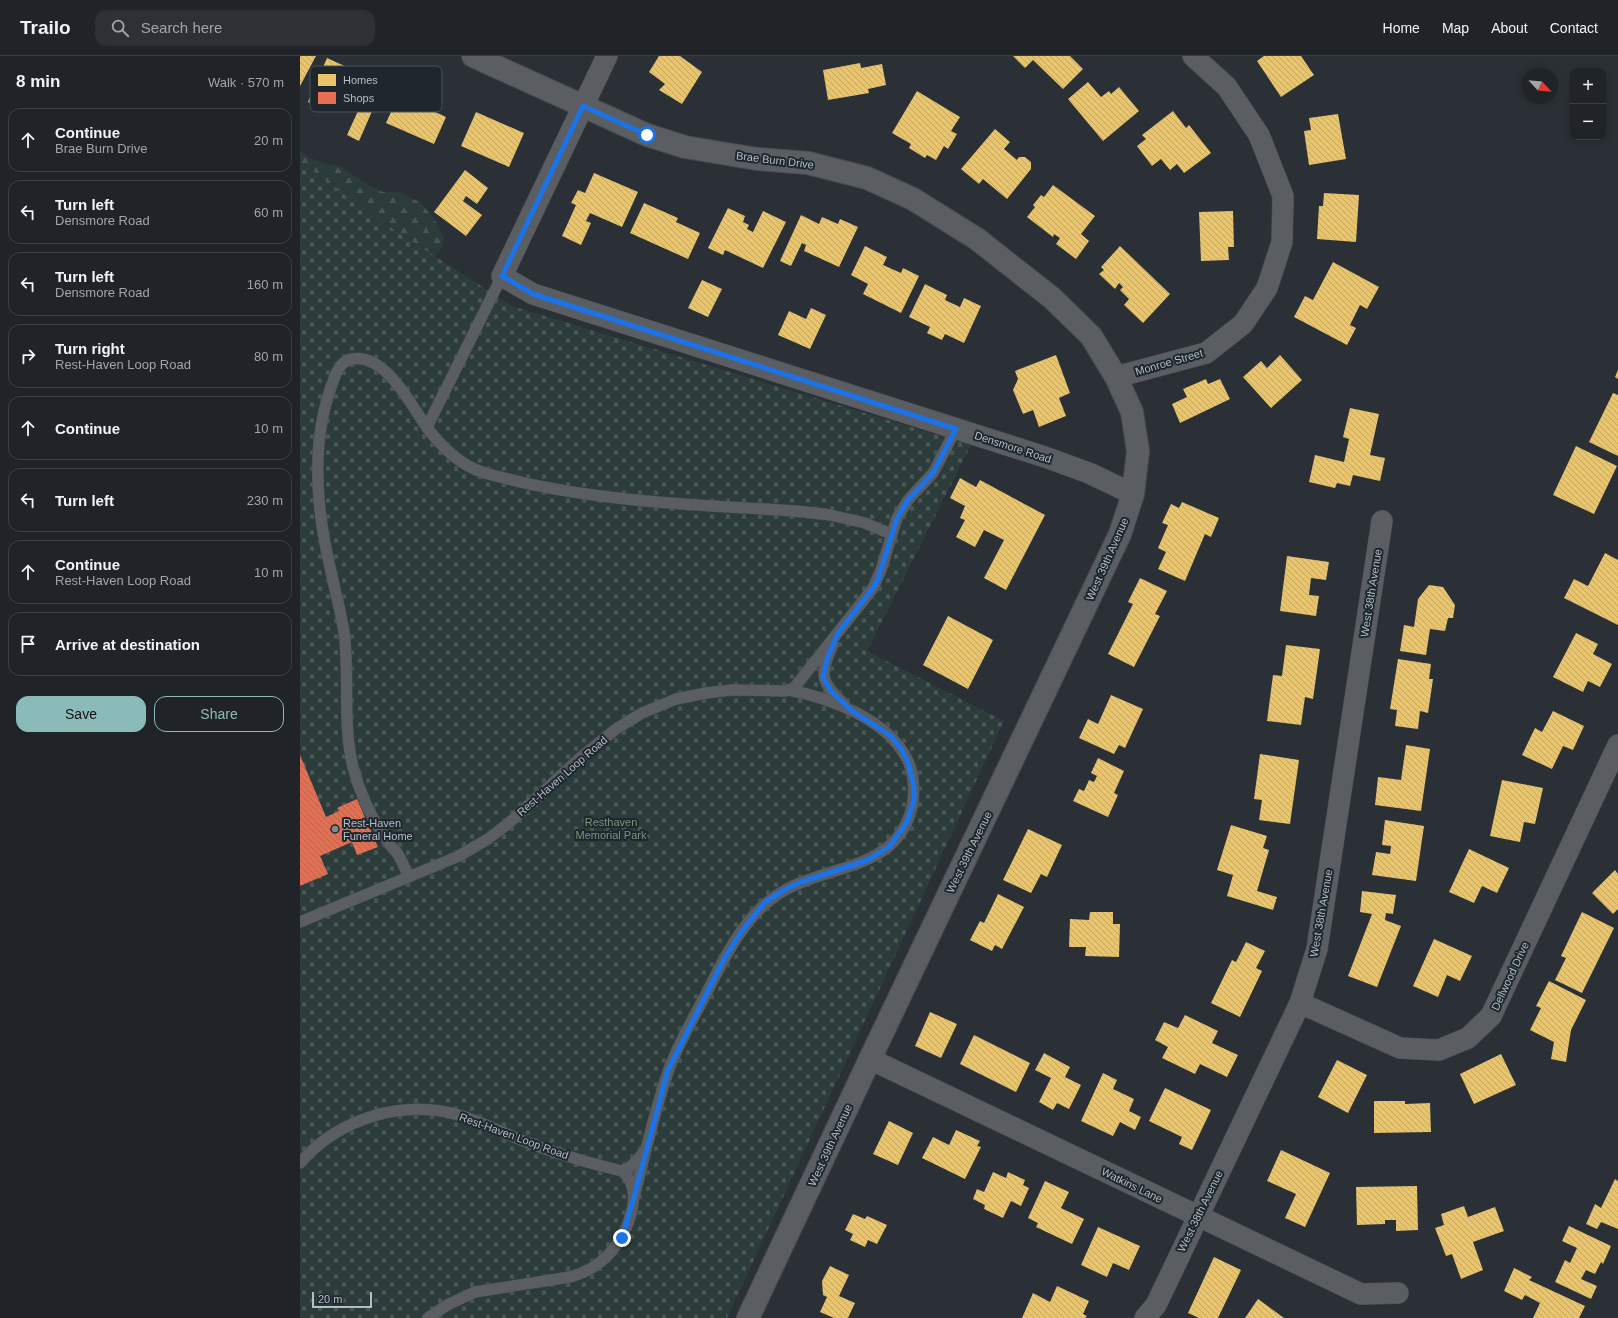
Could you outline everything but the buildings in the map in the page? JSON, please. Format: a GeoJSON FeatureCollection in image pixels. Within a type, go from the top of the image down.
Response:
{"type":"FeatureCollection","features":[{"type":"Feature","properties":{"kind":"street","name":"Brae Burn Drive"},"geometry":{"type":"LineString","coordinates":[[473,56],[647,135],[685,147],[757,159],[808,163],[868,178],[913,199],[977,239],[1052,298],[1091,336],[1116,377]]}},
{"type":"Feature","properties":{"kind":"street"},"geometry":{"type":"LineString","coordinates":[[502,276],[607,56]]}},
{"type":"Feature","properties":{"kind":"street","name":"Monroe Street"},"geometry":{"type":"LineString","coordinates":[[1116,377],[1206,353],[1243,324],[1267,288],[1282,242],[1283,196],[1259,135],[1227,87],[1193,56]]}},
{"type":"Feature","properties":{"kind":"street","name":"Densmore Road"},"geometry":{"type":"LineString","coordinates":[[502,276],[533,294],[1068,465],[1133,494]]}},
{"type":"Feature","properties":{"kind":"street","name":"West 39th Avenue"},"geometry":{"type":"LineString","coordinates":[[748,1318],[1120,534],[1133,494],[1138,451],[1132,412],[1116,377]]}},
{"type":"Feature","properties":{"kind":"street","name":"West 38th Avenue"},"geometry":{"type":"LineString","coordinates":[[1144,1318],[1156,1304],[1300,1003],[1317,949],[1382,520]]}},
{"type":"Feature","properties":{"kind":"street","name":"Dellwood Drive"},"geometry":{"type":"LineString","coordinates":[[1300,1003],[1365,1034],[1400,1048],[1439,1050],[1468,1038],[1491,1016],[1618,745]]}},
{"type":"Feature","properties":{"kind":"street","name":"Watkins Lane"},"geometry":{"type":"LineString","coordinates":[[870,1060],[1361,1294],[1398,1293]]}},
{"type":"Feature","properties":{"kind":"lane"},"geometry":{"type":"LineString","coordinates":[[427,427],[502,276]]}},
{"type":"Feature","properties":{"kind":"lane"},"geometry":{"type":"LineString","coordinates":[[409,877],[401,859],[386,839],[369,809],[353,766],[348,740],[345,706],[344,634],[322,526],[319,491],[321,428],[329,393],[340,366],[347,360],[356,358],[368,361],[389,375],[397,382],[427,427],[457,459],[466,465],[483,472],[552,489],[612,498],[818,513],[854,520],[891,534]]}},
{"type":"Feature","properties":{"kind":"lane"},"geometry":{"type":"LineString","coordinates":[[789,690],[794,688],[873,588],[881,570],[891,534],[901,509],[933,473],[956,429]]}},
{"type":"Feature","properties":{"kind":"lane"},"geometry":{"type":"LineString","coordinates":[[428,1318],[447,1305],[475,1292],[570,1277],[584,1273],[606,1257],[622,1238],[666,1077],[676,1053],[724,959],[742,931],[765,902],[796,884],[868,860],[890,846],[907,822],[914,800],[914,787],[908,762],[902,750],[891,736],[852,711],[832,692],[823,678],[827,659],[838,633]]}},
{"type":"Feature","properties":{"kind":"lane","name":"Rest-Haven Loop Road"},"geometry":{"type":"LineString","coordinates":[[300,922],[459,856],[488,839],[510,822],[580,758],[616,729],[642,713],[676,699],[731,690],[789,690],[814,695],[852,711]]}},
{"type":"Feature","properties":{"kind":"lane","name":"Rest-Haven Loop Road"},"geometry":{"type":"LineString","coordinates":[[300,1163],[310,1151],[326,1138],[345,1128],[387,1111],[422,1109],[462,1116],[552,1152],[622,1171]]}},
{"type":"Feature","properties":{"kind":"lane"},"geometry":{"type":"LineString","coordinates":[[634,1197],[631,1181],[622,1171],[634,1164],[648,1144]]}},
{"type":"Feature","properties":{"kind":"green space"},"geometry":{"type":"Polygon","coordinates":[[[300,151],[311,158],[324,163],[340,166],[368,185],[383,192],[400,192],[421,203],[435,220],[444,239],[442,248],[426,268],[300,201],[300,151]]]}},
{"type":"Feature","properties":{"kind":"green space","name":"Resthaven Memorial Park"},"geometry":{"type":"Polygon","coordinates":[[[300,161],[376,218],[512,306],[971,445],[867,651],[1004,721],[727,1318],[300,1318],[300,161]]]}},
{"type":"Feature","properties":{"kind":"place","name":"Rest-Haven Funeral Home"},"geometry":{"type":"Point","coordinates":[335,829]}},
{"type":"Feature","properties":{"kind":"route"},"geometry":{"type":"LineString","coordinates":[[622,1238],[626,1229],[668,1070],[724,959],[742,931],[765,902],[801,882],[855,866],[868,860],[890,846],[907,822],[914,800],[914,787],[908,762],[902,750],[891,736],[852,711],[832,692],[826,685],[823,678],[824,669],[838,633],[873,588],[878,579],[894,525],[901,509],[933,473],[944,449],[956,429],[533,294],[502,276],[583,106],[647,135]]}}]}
